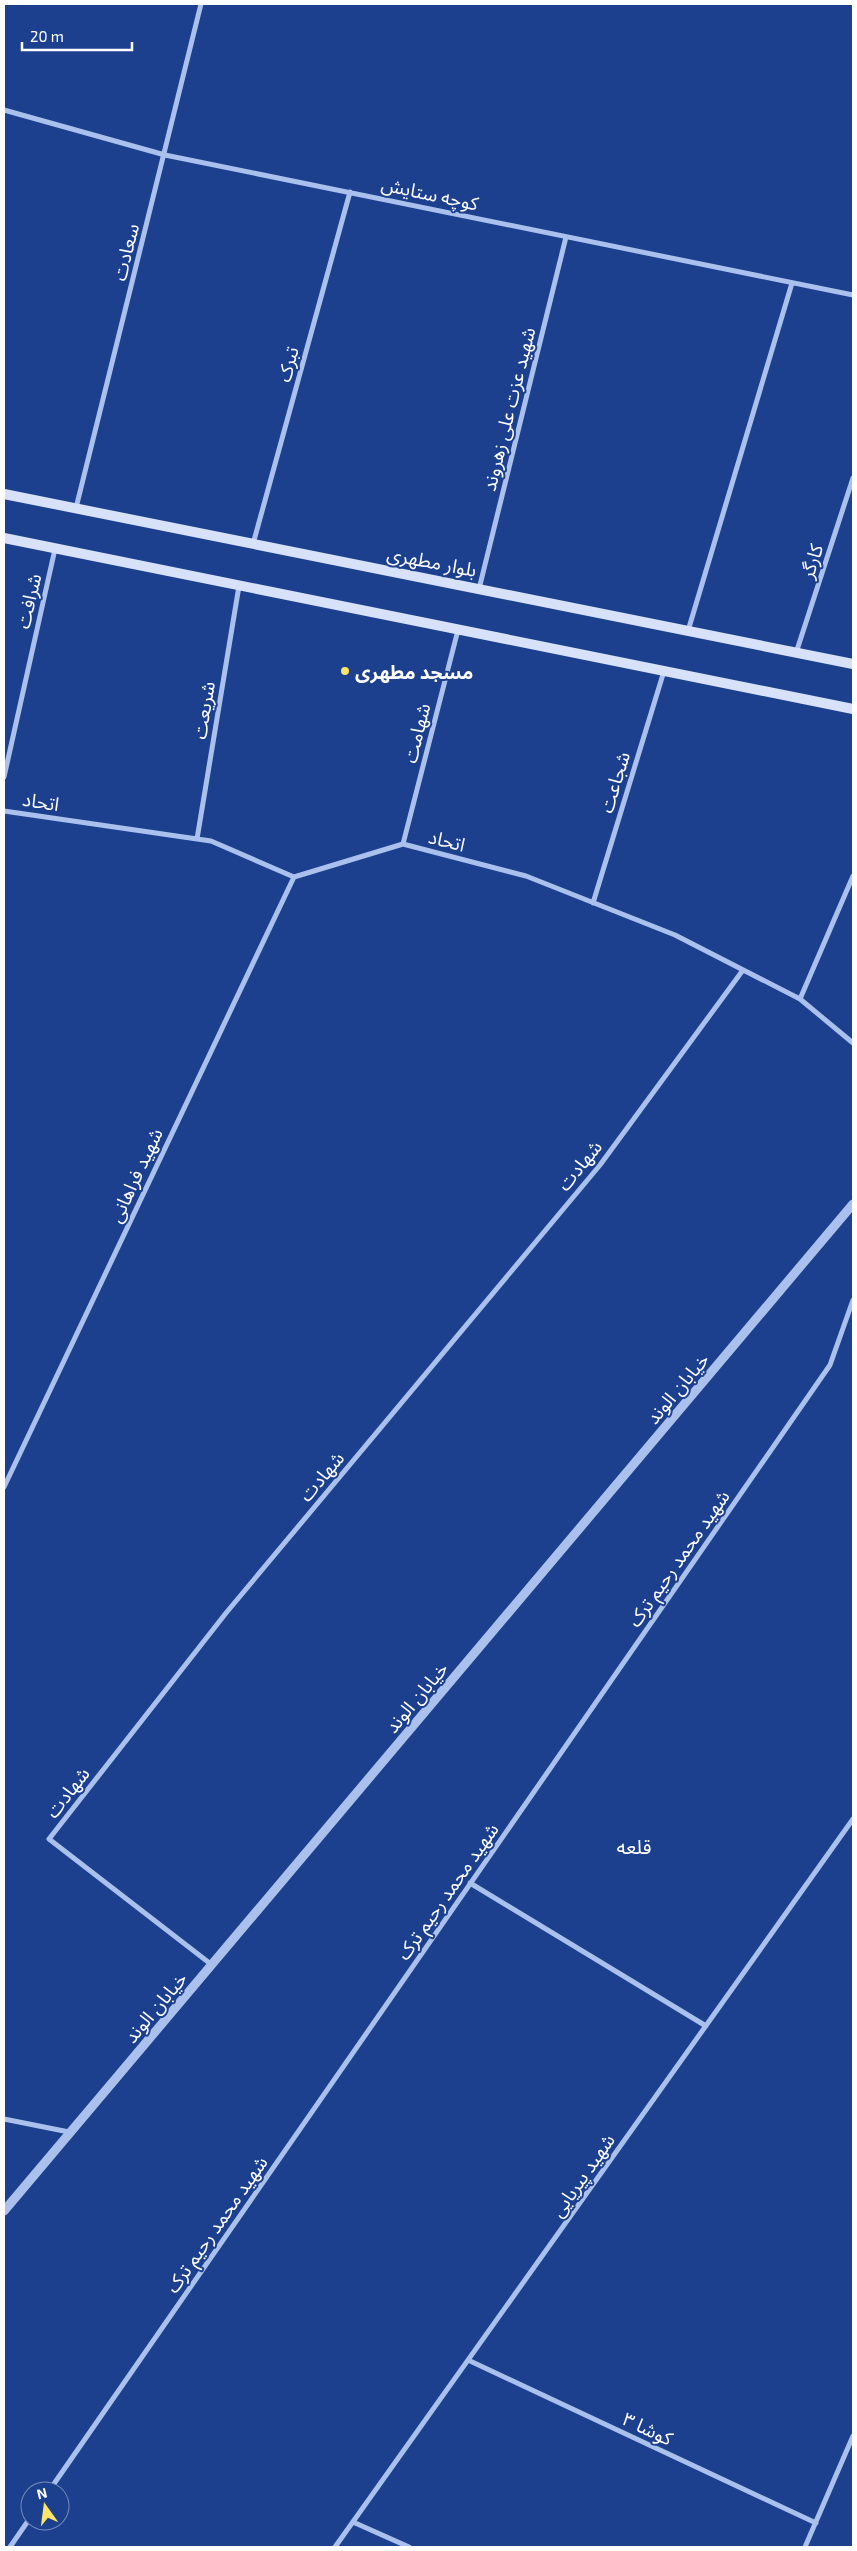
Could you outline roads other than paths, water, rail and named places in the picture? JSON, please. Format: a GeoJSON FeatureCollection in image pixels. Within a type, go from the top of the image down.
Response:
{"type":"FeatureCollection","features":[{"type":"Feature","properties":{"kind":"main road","name":"بلوار مطهری"},"geometry":{"type":"LineString","coordinates":[[4,494],[853,664]]}},
{"type":"Feature","properties":{"kind":"main road"},"geometry":{"type":"LineString","coordinates":[[4,538],[853,708]]}},
{"type":"Feature","properties":{"kind":"street","name":"سعادت"},"geometry":{"type":"LineString","coordinates":[[76,508],[201,4]]}},
{"type":"Feature","properties":{"kind":"street","name":"کوچه ستایش"},"geometry":{"type":"LineString","coordinates":[[4,110],[165,155],[853,295]]}},
{"type":"Feature","properties":{"kind":"street","name":"تبرک"},"geometry":{"type":"LineString","coordinates":[[253,544],[350,192]]}},
{"type":"Feature","properties":{"kind":"street","name":"شهید عزت علی زهروند"},"geometry":{"type":"LineString","coordinates":[[479,589],[566,236]]}},
{"type":"Feature","properties":{"kind":"street"},"geometry":{"type":"LineString","coordinates":[[688,631],[792,283]]}},
{"type":"Feature","properties":{"kind":"street","name":"کارگر"},"geometry":{"type":"LineString","coordinates":[[796,653],[853,478]]}},
{"type":"Feature","properties":{"kind":"street","name":"شرافت"},"geometry":{"type":"LineString","coordinates":[[4,777],[54,549]]}},
{"type":"Feature","properties":{"kind":"street","name":"شریعت"},"geometry":{"type":"LineString","coordinates":[[197,838],[239,586]]}},
{"type":"Feature","properties":{"kind":"street","name":"شهامت"},"geometry":{"type":"LineString","coordinates":[[403,844],[458,630]]}},
{"type":"Feature","properties":{"kind":"street","name":"شجاعت"},"geometry":{"type":"LineString","coordinates":[[594,903],[664,671]]}},
{"type":"Feature","properties":{"kind":"street","name":"اتحاد"},"geometry":{"type":"LineString","coordinates":[[4,810],[211,841],[294,877],[403,844],[526,876],[674,935],[800,999],[853,1043]]}},
{"type":"Feature","properties":{"kind":"street"},"geometry":{"type":"LineString","coordinates":[[800,999],[853,876]]}},
{"type":"Feature","properties":{"kind":"street","name":"شهید فراهانی"},"geometry":{"type":"LineString","coordinates":[[4,1487],[294,877]]}},
{"type":"Feature","properties":{"kind":"street","name":"شهادت"},"geometry":{"type":"LineString","coordinates":[[212,1965],[49,1838],[226,1613],[600,1165],[742,970]]}},
{"type":"Feature","properties":{"kind":"street","name":"خیابان الوند"},"geometry":{"type":"LineString","coordinates":[[4,2211],[853,1204]]}},
{"type":"Feature","properties":{"kind":"street","name":"شهید محمد رحیم ترک"},"geometry":{"type":"LineString","coordinates":[[56,2481],[830,1365],[853,1300]]}},
{"type":"Feature","properties":{"kind":"street","name":"شهید پیریایی"},"geometry":{"type":"LineString","coordinates":[[335,2547],[853,1819]]}},
{"type":"Feature","properties":{"kind":"street"},"geometry":{"type":"LineString","coordinates":[[470,1883],[706,2026]]}},
{"type":"Feature","properties":{"kind":"street"},"geometry":{"type":"LineString","coordinates":[[4,2119],[70,2132]]}},
{"type":"Feature","properties":{"kind":"street","name":"کوشا ۳"},"geometry":{"type":"LineString","coordinates":[[468,2360],[816,2523]]}},
{"type":"Feature","properties":{"kind":"street"},"geometry":{"type":"LineString","coordinates":[[805,2547],[853,2436]]}},
{"type":"Feature","properties":{"kind":"street"},"geometry":{"type":"LineString","coordinates":[[353,2522],[409,2547]]}},
{"type":"Feature","properties":{"kind":"street"},"geometry":{"type":"LineString","coordinates":[[10,2547],[21,2531]]}},
{"type":"Feature","properties":{"kind":"place","name":"مسجد مطهری"},"geometry":{"type":"Point","coordinates":[345,671]}},
{"type":"Feature","properties":{"kind":"district","name":"قلعه"},"geometry":{"type":"Point","coordinates":[634,1846]}}]}
